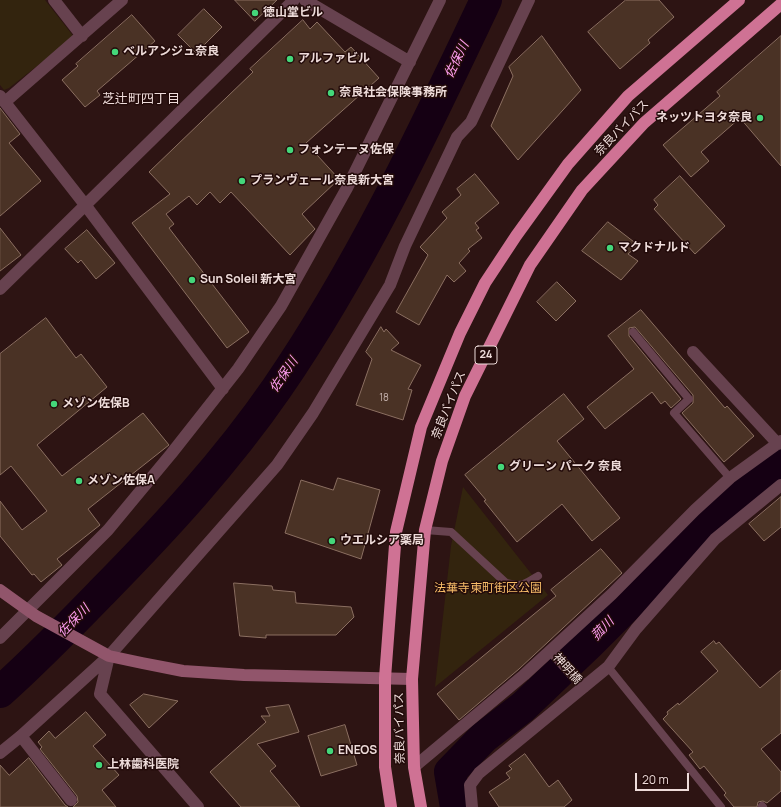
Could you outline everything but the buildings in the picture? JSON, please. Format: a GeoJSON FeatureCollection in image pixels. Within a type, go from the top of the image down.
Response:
{"type":"FeatureCollection","features":[{"type":"Feature","properties":{"kind":"highway","name":"奈良バイパス"},"geometry":{"type":"LineString","coordinates":[[391,807],[385,767],[385,678],[396,532],[421,427],[460,333],[485,283],[516,236],[568,164],[628,96],[739,0]]}},
{"type":"Feature","properties":{"kind":"highway","name":"奈良バイパス"},"geometry":{"type":"LineString","coordinates":[[421,807],[414,767],[412,679],[425,530],[442,461],[465,396],[530,265],[582,190],[644,123],[781,4]]}},
{"type":"Feature","properties":{"kind":"street"},"geometry":{"type":"LineString","coordinates":[[54,0],[82,36]]}},
{"type":"Feature","properties":{"kind":"street"},"geometry":{"type":"LineString","coordinates":[[122,0],[82,36],[2,99],[86,206],[223,389]]}},
{"type":"Feature","properties":{"kind":"street"},"geometry":{"type":"LineString","coordinates":[[0,290],[294,0]]}},
{"type":"Feature","properties":{"kind":"street"},"geometry":{"type":"LineString","coordinates":[[305,0],[410,62]]}},
{"type":"Feature","properties":{"kind":"street"},"geometry":{"type":"LineString","coordinates":[[0,638],[31,613],[108,530],[223,389],[281,306],[347,188],[440,0]]}},
{"type":"Feature","properties":{"kind":"street"},"geometry":{"type":"LineString","coordinates":[[0,753],[21,736],[109,656],[277,465],[313,412],[390,285],[405,246],[457,137],[471,122],[529,0]]}},
{"type":"Feature","properties":{"kind":"street"},"geometry":{"type":"LineString","coordinates":[[414,767],[551,651],[612,594],[730,478],[779,442],[693,352]]}},
{"type":"Feature","properties":{"kind":"street"},"geometry":{"type":"LineString","coordinates":[[472,807],[470,785],[479,774],[583,686],[608,667],[636,629],[715,539],[781,485]]}},
{"type":"Feature","properties":{"kind":"street"},"geometry":{"type":"LineString","coordinates":[[0,590],[31,613],[109,656],[183,671],[412,679]]}},
{"type":"Feature","properties":{"kind":"street","name":"神明橋"},"geometry":{"type":"LineString","coordinates":[[551,651],[583,686]]}},
{"type":"Feature","properties":{"kind":"street"},"geometry":{"type":"LineString","coordinates":[[109,656],[100,694],[198,807]]}},
{"type":"Feature","properties":{"kind":"street"},"geometry":{"type":"LineString","coordinates":[[21,736],[72,800]]}},
{"type":"Feature","properties":{"kind":"lane"},"geometry":{"type":"LineString","coordinates":[[633,332],[689,399],[674,413],[730,478]]}},
{"type":"Feature","properties":{"kind":"lane"},"geometry":{"type":"LineString","coordinates":[[425,530],[451,532],[506,582],[517,586],[523,585],[538,576]]}},
{"type":"Feature","properties":{"kind":"lane"},"geometry":{"type":"LineString","coordinates":[[608,667],[721,807]]}},
{"type":"Feature","properties":{"kind":"green space"},"geometry":{"type":"Polygon","coordinates":[[[0,0],[45,0],[74,37],[9,88],[4,90],[0,85],[0,0]]]}},
{"type":"Feature","properties":{"kind":"green space","name":"法華寺東町街区公園"},"geometry":{"type":"Polygon","coordinates":[[[463,487],[548,595],[435,687],[451,546],[463,487]]]}},
{"type":"Feature","properties":{"kind":"waterway","name":"佐保川"},"geometry":{"type":"LineString","coordinates":[[0,692],[64,631],[171,520],[216,469],[277,388],[336,295],[363,247],[414,149],[486,0]]}},
{"type":"Feature","properties":{"kind":"waterway","name":"菰川"},"geometry":{"type":"LineString","coordinates":[[456,807],[450,772],[484,737],[523,707],[589,644],[712,517],[781,461]]}},
{"type":"Feature","properties":{"kind":"place","name":"徳山堂ビル"},"geometry":{"type":"Point","coordinates":[255,13]}},
{"type":"Feature","properties":{"kind":"place","name":"ベルアンジュ奈良"},"geometry":{"type":"Point","coordinates":[115,52]}},
{"type":"Feature","properties":{"kind":"place","name":"アルファビル"},"geometry":{"type":"Point","coordinates":[290,59]}},
{"type":"Feature","properties":{"kind":"place","name":"奈良社会保険事務所"},"geometry":{"type":"Point","coordinates":[331,93]}},
{"type":"Feature","properties":{"kind":"place","name":"ネッツトヨタ奈良"},"geometry":{"type":"Point","coordinates":[760,118]}},
{"type":"Feature","properties":{"kind":"place","name":"フォンテーヌ佐保"},"geometry":{"type":"Point","coordinates":[290,150]}},
{"type":"Feature","properties":{"kind":"place","name":"プランヴェール奈良新大宮"},"geometry":{"type":"Point","coordinates":[242,181]}},
{"type":"Feature","properties":{"kind":"place","name":"マクドナルド"},"geometry":{"type":"Point","coordinates":[610,248]}},
{"type":"Feature","properties":{"kind":"place","name":"Sun Soleil 新大宮"},"geometry":{"type":"Point","coordinates":[192,280]}},
{"type":"Feature","properties":{"kind":"place","name":"メゾン佐保B"},"geometry":{"type":"Point","coordinates":[54,404]}},
{"type":"Feature","properties":{"kind":"place","name":"グリーン パーク 奈良"},"geometry":{"type":"Point","coordinates":[501,467]}},
{"type":"Feature","properties":{"kind":"place","name":"メゾン佐保A"},"geometry":{"type":"Point","coordinates":[79,481]}},
{"type":"Feature","properties":{"kind":"place","name":"ウエルシア薬局"},"geometry":{"type":"Point","coordinates":[332,541]}},
{"type":"Feature","properties":{"kind":"place","name":"ENEOS"},"geometry":{"type":"Point","coordinates":[330,751]}},
{"type":"Feature","properties":{"kind":"place","name":"上林歯科医院"},"geometry":{"type":"Point","coordinates":[99,765]}},
{"type":"Feature","properties":{"kind":"district","name":"芝辻町四丁目"},"geometry":{"type":"Point","coordinates":[141,99]}}]}
